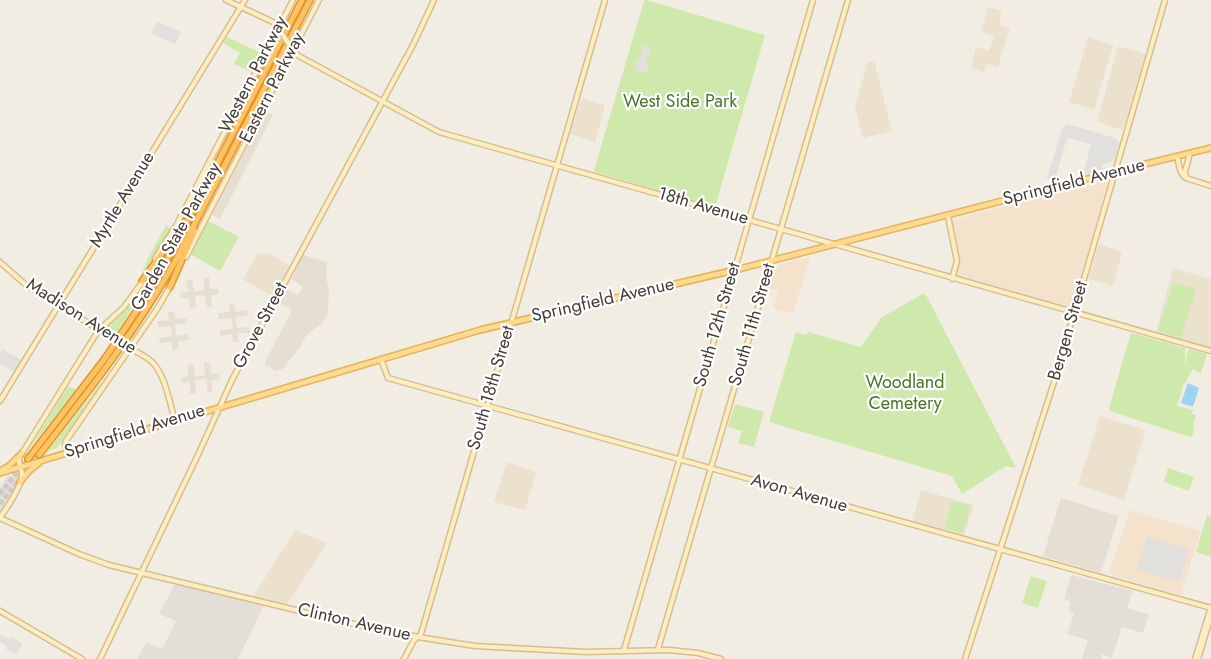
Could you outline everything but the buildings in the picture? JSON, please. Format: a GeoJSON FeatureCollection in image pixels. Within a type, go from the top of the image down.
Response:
{"type":"FeatureCollection","features":[{"type":"Feature","properties":{"kind":"highway","name":"Garden State Parkway"},"geometry":{"type":"LineString","coordinates":[[28,459],[94,373],[129,323],[161,271],[302,0]]}},
{"type":"Feature","properties":{"kind":"highway","name":"Garden State Parkway"},"geometry":{"type":"LineString","coordinates":[[39,455],[105,370],[140,320],[172,267],[310,0]]}},
{"type":"Feature","properties":{"kind":"highway"},"geometry":{"type":"LineString","coordinates":[[170,287],[212,190]]}},
{"type":"Feature","properties":{"kind":"highway"},"geometry":{"type":"LineString","coordinates":[[142,281],[198,201]]}},
{"type":"Feature","properties":{"kind":"main road","name":"18th Avenue"},"geometry":{"type":"LineString","coordinates":[[226,0],[273,22],[297,56],[439,132],[1211,351]]}},
{"type":"Feature","properties":{"kind":"main road","name":"Myrtle Avenue"},"geometry":{"type":"LineString","coordinates":[[0,401],[245,0]]}},
{"type":"Feature","properties":{"kind":"main road","name":"Western Parkway"},"geometry":{"type":"LineString","coordinates":[[22,453],[99,330],[122,309],[176,226],[293,0]]}},
{"type":"Feature","properties":{"kind":"main road","name":"Eastern Parkway"},"geometry":{"type":"LineString","coordinates":[[67,453],[66,441],[170,287],[319,0]]}},
{"type":"Feature","properties":{"kind":"main road","name":"Grove Street"},"geometry":{"type":"LineString","coordinates":[[100,659],[232,380],[418,36],[434,0]]}},
{"type":"Feature","properties":{"kind":"main road","name":"South 18th Street"},"geometry":{"type":"LineString","coordinates":[[404,659],[414,640],[421,634],[605,0]]}},
{"type":"Feature","properties":{"kind":"main road","name":"South 12th Street"},"geometry":{"type":"LineString","coordinates":[[624,650],[813,0]]}},
{"type":"Feature","properties":{"kind":"main road","name":"South 11th Street"},"geometry":{"type":"LineString","coordinates":[[658,649],[848,0]]}},
{"type":"Feature","properties":{"kind":"main road","name":"Bergen Street"},"geometry":{"type":"LineString","coordinates":[[965,659],[1054,382],[1165,0]]}},
{"type":"Feature","properties":{"kind":"main road","name":"Springfield Avenue"},"geometry":{"type":"LineString","coordinates":[[0,472],[480,330],[772,261],[1211,148]]}},
{"type":"Feature","properties":{"kind":"main road"},"geometry":{"type":"LineString","coordinates":[[1186,178],[1185,172],[1190,153]]}},
{"type":"Feature","properties":{"kind":"main road"},"geometry":{"type":"LineString","coordinates":[[1177,156],[1182,176],[1211,186]]}},
{"type":"Feature","properties":{"kind":"main road"},"geometry":{"type":"LineString","coordinates":[[948,216],[957,261],[952,279]]}},
{"type":"Feature","properties":{"kind":"main road","name":"Madison Avenue"},"geometry":{"type":"LineString","coordinates":[[0,262],[26,285],[149,359],[159,371],[175,421]]}},
{"type":"Feature","properties":{"kind":"main road","name":"Avon Avenue"},"geometry":{"type":"LineString","coordinates":[[381,359],[388,378],[1211,608]]}},
{"type":"Feature","properties":{"kind":"main road"},"geometry":{"type":"LineString","coordinates":[[0,517],[20,482],[22,476],[18,460],[22,453]]}},
{"type":"Feature","properties":{"kind":"main road"},"geometry":{"type":"LineString","coordinates":[[0,472],[22,453]]}},
{"type":"Feature","properties":{"kind":"main road"},"geometry":{"type":"LineString","coordinates":[[20,482],[30,470],[47,459]]}},
{"type":"Feature","properties":{"kind":"main road","name":"Clinton Avenue"},"geometry":{"type":"LineString","coordinates":[[0,517],[98,562],[418,637],[486,647],[592,654],[658,649],[721,659]]}},
{"type":"Feature","properties":{"kind":"main road"},"geometry":{"type":"LineString","coordinates":[[1196,659],[1211,608]]}},
{"type":"Feature","properties":{"kind":"main road"},"geometry":{"type":"LineString","coordinates":[[0,611],[82,659]]}},
{"type":"Feature","properties":{"kind":"main road"},"geometry":{"type":"LineString","coordinates":[[1196,659],[1211,616]]}},
{"type":"Feature","properties":{"kind":"shaded area"},"geometry":{"type":"Polygon","coordinates":[[[988,7],[1002,11],[999,25],[1010,28],[998,67],[986,64],[984,72],[971,68],[976,47],[989,51],[994,36],[981,32],[988,7]]]}},
{"type":"Feature","properties":{"kind":"shaded area"},"geometry":{"type":"Polygon","coordinates":[[[157,22],[181,32],[175,44],[151,33],[157,22]]]}},
{"type":"Feature","properties":{"kind":"shaded area"},"geometry":{"type":"Polygon","coordinates":[[[1088,37],[1113,45],[1094,110],[1069,102],[1088,37]]]}},
{"type":"Feature","properties":{"kind":"shaded area"},"geometry":{"type":"Polygon","coordinates":[[[643,45],[651,47],[646,64],[649,66],[647,73],[634,70],[643,45]]]}},
{"type":"Feature","properties":{"kind":"shaded area"},"geometry":{"type":"Polygon","coordinates":[[[1118,46],[1146,54],[1123,130],[1097,122],[1118,46]]]}},
{"type":"Feature","properties":{"kind":"shaded area"},"geometry":{"type":"Polygon","coordinates":[[[868,61],[875,63],[892,131],[863,138],[855,107],[868,61]]]}},
{"type":"Feature","properties":{"kind":"shaded area"},"geometry":{"type":"Polygon","coordinates":[[[581,98],[605,105],[595,142],[570,134],[581,98]]]}},
{"type":"Feature","properties":{"kind":"shaded area"},"geometry":{"type":"Polygon","coordinates":[[[265,112],[273,115],[220,219],[212,215],[265,112]]]}},
{"type":"Feature","properties":{"kind":"shaded area"},"geometry":{"type":"Polygon","coordinates":[[[1067,124],[1118,139],[1117,141],[1120,142],[1114,160],[1102,164],[1103,170],[1085,174],[1091,144],[1067,138],[1055,180],[1047,178],[1063,126],[1067,124]]]}},
{"type":"Feature","properties":{"kind":"shaded area"},"geometry":{"type":"Polygon","coordinates":[[[1109,179],[1072,308],[956,275],[960,259],[952,220],[1109,179]]]}},
{"type":"Feature","properties":{"kind":"shaded area"},"geometry":{"type":"Polygon","coordinates":[[[1099,244],[1122,252],[1113,286],[1088,279],[1099,244]]]}},
{"type":"Feature","properties":{"kind":"shaded area"},"geometry":{"type":"Polygon","coordinates":[[[257,253],[270,254],[290,266],[274,297],[243,280],[257,253]]]}},
{"type":"Feature","properties":{"kind":"shaded area"},"geometry":{"type":"Polygon","coordinates":[[[303,255],[327,262],[328,312],[323,322],[306,336],[283,369],[276,371],[265,365],[265,362],[292,310],[279,303],[286,289],[298,295],[303,287],[292,279],[303,255]]]}},
{"type":"Feature","properties":{"kind":"shaded area"},"geometry":{"type":"Polygon","coordinates":[[[810,257],[793,314],[773,308],[778,291],[769,288],[774,266],[810,257]]]}},
{"type":"Feature","properties":{"kind":"shaded area"},"geometry":{"type":"Polygon","coordinates":[[[1173,268],[1211,279],[1211,347],[1156,331],[1173,268]]]}},
{"type":"Feature","properties":{"kind":"shaded area"},"geometry":{"type":"Polygon","coordinates":[[[209,277],[210,289],[218,288],[219,294],[211,296],[212,307],[207,307],[205,295],[195,296],[196,308],[190,309],[189,298],[181,298],[180,293],[189,292],[186,281],[192,280],[194,292],[204,290],[204,278],[209,277]]]}},
{"type":"Feature","properties":{"kind":"shaded area"},"geometry":{"type":"Polygon","coordinates":[[[229,304],[234,304],[236,312],[247,310],[248,315],[235,317],[237,328],[249,327],[250,333],[238,333],[239,342],[233,342],[232,334],[220,335],[220,330],[233,329],[231,318],[218,318],[218,313],[230,312],[229,304]]]}},
{"type":"Feature","properties":{"kind":"shaded area"},"geometry":{"type":"Polygon","coordinates":[[[174,311],[175,319],[186,318],[187,323],[175,325],[176,336],[188,334],[189,340],[178,341],[178,349],[173,350],[171,342],[160,343],[159,338],[172,336],[171,326],[158,327],[157,321],[169,320],[168,312],[174,311]]]}},
{"type":"Feature","properties":{"kind":"shaded area"},"geometry":{"type":"Polygon","coordinates":[[[2,349],[21,360],[14,372],[0,364],[2,349]]]}},
{"type":"Feature","properties":{"kind":"shaded area"},"geometry":{"type":"Polygon","coordinates":[[[210,362],[211,374],[219,373],[220,379],[211,380],[213,391],[208,392],[206,379],[195,380],[196,393],[190,394],[190,382],[182,383],[181,377],[189,376],[187,365],[193,364],[195,377],[205,375],[204,363],[210,362]]]}},
{"type":"Feature","properties":{"kind":"shaded area"},"geometry":{"type":"Polygon","coordinates":[[[1100,416],[1145,430],[1124,500],[1078,485],[1100,416]]]}},
{"type":"Feature","properties":{"kind":"shaded area"},"geometry":{"type":"Polygon","coordinates":[[[507,462],[536,472],[525,510],[494,502],[507,462]]]}},
{"type":"Feature","properties":{"kind":"shaded area"},"geometry":{"type":"Polygon","coordinates":[[[17,474],[20,480],[0,514],[0,488],[6,477],[17,474]]]}},
{"type":"Feature","properties":{"kind":"shaded area"},"geometry":{"type":"Polygon","coordinates":[[[921,490],[974,505],[964,536],[912,522],[921,490]]]}},
{"type":"Feature","properties":{"kind":"shaded area"},"geometry":{"type":"Polygon","coordinates":[[[1061,498],[1119,516],[1101,573],[1043,556],[1061,498]]]}},
{"type":"Feature","properties":{"kind":"shaded area"},"geometry":{"type":"Polygon","coordinates":[[[1130,510],[1201,531],[1181,595],[1109,574],[1130,510]]]}},
{"type":"Feature","properties":{"kind":"shaded area"},"geometry":{"type":"Polygon","coordinates":[[[295,530],[327,543],[286,606],[253,597],[295,530]]]}},
{"type":"Feature","properties":{"kind":"shaded area"},"geometry":{"type":"Polygon","coordinates":[[[1147,537],[1189,550],[1179,582],[1137,569],[1147,537]]]}},
{"type":"Feature","properties":{"kind":"shaded area"},"geometry":{"type":"Polygon","coordinates":[[[1071,575],[1133,591],[1127,608],[1149,614],[1143,633],[1122,627],[1112,658],[1102,654],[1101,659],[1082,659],[1088,640],[1067,634],[1074,614],[1068,611],[1071,602],[1064,599],[1071,575]]]}},
{"type":"Feature","properties":{"kind":"shaded area"},"geometry":{"type":"Polygon","coordinates":[[[177,580],[266,601],[238,659],[137,659],[146,642],[162,649],[176,621],[159,614],[177,580]]]}},
{"type":"Feature","properties":{"kind":"shaded area"},"geometry":{"type":"Polygon","coordinates":[[[0,634],[10,640],[12,637],[23,644],[16,655],[0,642],[0,634]]]}},
{"type":"Feature","properties":{"kind":"green space","name":"West Side Park"},"geometry":{"type":"Polygon","coordinates":[[[646,0],[765,35],[715,207],[594,170],[646,0]]]}},
{"type":"Feature","properties":{"kind":"green space"},"geometry":{"type":"Polygon","coordinates":[[[227,37],[261,53],[252,72],[234,64],[240,53],[223,43],[227,37]]]}},
{"type":"Feature","properties":{"kind":"green space"},"geometry":{"type":"Polygon","coordinates":[[[208,221],[239,237],[220,271],[190,254],[208,221]]]}},
{"type":"Feature","properties":{"kind":"green space"},"geometry":{"type":"Polygon","coordinates":[[[166,225],[172,229],[142,274],[148,258],[166,225]]]}},
{"type":"Feature","properties":{"kind":"green space"},"geometry":{"type":"Polygon","coordinates":[[[166,252],[116,335],[105,329],[122,314],[166,252]]]}},
{"type":"Feature","properties":{"kind":"green space"},"geometry":{"type":"Polygon","coordinates":[[[1173,282],[1196,289],[1181,338],[1158,331],[1173,282]]]}},
{"type":"Feature","properties":{"kind":"green space","name":"Woodland Cemetery"},"geometry":{"type":"Polygon","coordinates":[[[922,294],[926,295],[1016,468],[1006,466],[962,494],[952,476],[769,422],[796,332],[806,335],[809,332],[861,347],[881,318],[922,294]]]}},
{"type":"Feature","properties":{"kind":"green space"},"geometry":{"type":"Polygon","coordinates":[[[1131,333],[1185,348],[1185,367],[1189,349],[1207,354],[1201,373],[1193,369],[1183,386],[1177,406],[1193,410],[1192,414],[1196,415],[1192,436],[1110,411],[1131,333]]]}},
{"type":"Feature","properties":{"kind":"green space"},"geometry":{"type":"Polygon","coordinates":[[[109,373],[57,448],[47,452],[109,373]]]}},
{"type":"Feature","properties":{"kind":"green space"},"geometry":{"type":"Polygon","coordinates":[[[68,386],[76,390],[31,447],[68,386]]]}},
{"type":"Feature","properties":{"kind":"green space"},"geometry":{"type":"Polygon","coordinates":[[[735,404],[764,412],[754,447],[738,443],[742,431],[728,427],[735,404]]]}},
{"type":"Feature","properties":{"kind":"green space"},"geometry":{"type":"Polygon","coordinates":[[[1168,468],[1194,477],[1189,491],[1164,482],[1168,468]]]}},
{"type":"Feature","properties":{"kind":"green space"},"geometry":{"type":"Polygon","coordinates":[[[952,501],[970,506],[963,534],[944,528],[952,501]]]}},
{"type":"Feature","properties":{"kind":"green space"},"geometry":{"type":"Polygon","coordinates":[[[1207,515],[1211,517],[1211,557],[1196,552],[1207,515]]]}},
{"type":"Feature","properties":{"kind":"green space"},"geometry":{"type":"Polygon","coordinates":[[[1031,576],[1047,581],[1038,608],[1022,603],[1031,576]]]}},
{"type":"Feature","properties":{"kind":"water"},"geometry":{"type":"Polygon","coordinates":[[[1188,383],[1199,388],[1193,407],[1181,403],[1188,383]]]}},
{"type":"Feature","properties":{"kind":"tunnel"},"geometry":{"type":"LineString","coordinates":[[0,504],[39,455]]}},
{"type":"Feature","properties":{"kind":"tunnel"},"geometry":{"type":"LineString","coordinates":[[0,494],[28,459]]}}]}
